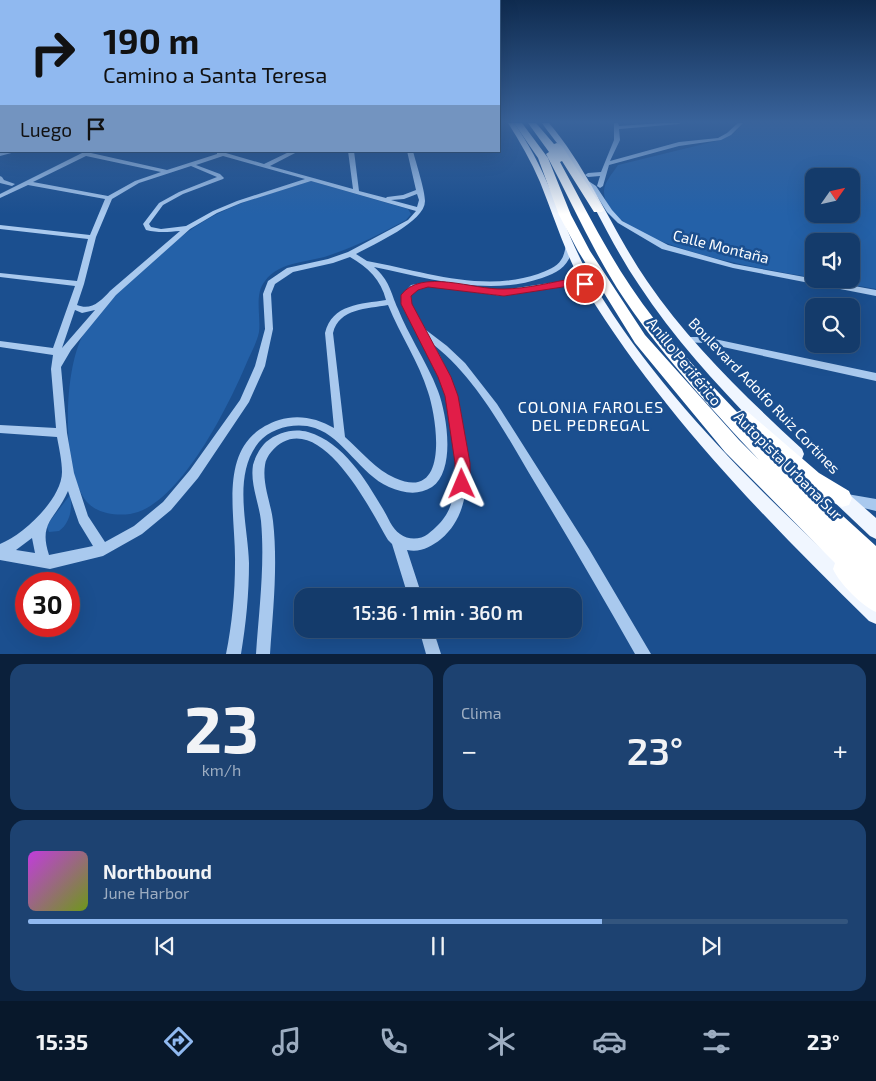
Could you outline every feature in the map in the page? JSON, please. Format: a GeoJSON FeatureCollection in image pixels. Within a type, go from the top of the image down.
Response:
{"type":"FeatureCollection","features":[{"type":"Feature","properties":{"kind":"highway","name":"Anillo Periférico"},"geometry":{"type":"LineString","coordinates":[[535,154],[584,251],[640,339],[732,446],[821,535],[876,584]]}},
{"type":"Feature","properties":{"kind":"highway","name":"Autopista Urbana Sur"},"geometry":{"type":"LineString","coordinates":[[545,154],[562,183],[598,263],[641,329],[670,366],[749,454],[876,575]]}},
{"type":"Feature","properties":{"kind":"highway","name":"Autopista Urbana Sur"},"geometry":{"type":"LineString","coordinates":[[551,154],[576,198],[599,249],[626,291],[667,346],[784,474],[876,561]]}},
{"type":"Feature","properties":{"kind":"highway","name":"Anillo Periférico"},"geometry":{"type":"LineString","coordinates":[[555,154],[605,247],[641,303],[675,347],[793,474],[876,549]]}},
{"type":"Feature","properties":{"kind":"highway"},"geometry":{"type":"LineString","coordinates":[[563,154],[587,183]]}},
{"type":"Feature","properties":{"kind":"highway"},"geometry":{"type":"LineString","coordinates":[[724,401],[786,458],[812,479],[842,498]]}},
{"type":"Feature","properties":{"kind":"highway"},"geometry":{"type":"LineString","coordinates":[[732,446],[816,542],[876,600]]}},
{"type":"Feature","properties":{"kind":"main road"},"geometry":{"type":"LineString","coordinates":[[535,154],[542,169],[569,247],[591,289],[636,357],[713,451],[823,564],[876,614]]}},
{"type":"Feature","properties":{"kind":"main road","name":"Boulevard Adolfo Ruiz Cortines"},"geometry":{"type":"LineString","coordinates":[[568,154],[587,183],[598,210],[610,231],[646,288],[686,340],[770,430],[876,530]]}},
{"type":"Feature","properties":{"kind":"street"},"geometry":{"type":"LineString","coordinates":[[0,190],[74,154]]}},
{"type":"Feature","properties":{"kind":"street"},"geometry":{"type":"LineString","coordinates":[[0,196],[88,154]]}},
{"type":"Feature","properties":{"kind":"street"},"geometry":{"type":"LineString","coordinates":[[91,154],[164,171]]}},
{"type":"Feature","properties":{"kind":"street"},"geometry":{"type":"LineString","coordinates":[[103,550],[83,519],[68,473],[56,369],[57,352],[80,284],[92,237],[109,198],[137,182],[214,154]]}},
{"type":"Feature","properties":{"kind":"street"},"geometry":{"type":"LineString","coordinates":[[223,154],[420,210]]}},
{"type":"Feature","properties":{"kind":"street"},"geometry":{"type":"LineString","coordinates":[[265,166],[291,154]]}},
{"type":"Feature","properties":{"kind":"street"},"geometry":{"type":"LineString","coordinates":[[351,154],[356,191]]}},
{"type":"Feature","properties":{"kind":"street"},"geometry":{"type":"LineString","coordinates":[[0,553],[50,562],[103,550],[143,526],[167,506],[194,474],[244,402],[260,366],[269,329],[267,294],[271,283],[290,270],[351,254],[410,221],[422,206],[411,154]]}},
{"type":"Feature","properties":{"kind":"street"},"geometry":{"type":"LineString","coordinates":[[600,186],[606,164],[611,154]]}},
{"type":"Feature","properties":{"kind":"street"},"geometry":{"type":"LineString","coordinates":[[606,164],[644,154]]}},
{"type":"Feature","properties":{"kind":"street"},"geometry":{"type":"LineString","coordinates":[[66,158],[74,160]]}},
{"type":"Feature","properties":{"kind":"street"},"geometry":{"type":"LineString","coordinates":[[54,163],[61,162],[64,163],[63,165]]}},
{"type":"Feature","properties":{"kind":"street"},"geometry":{"type":"LineString","coordinates":[[188,228],[161,231],[148,229],[146,224],[161,204],[181,193],[222,178],[190,164]]}},
{"type":"Feature","properties":{"kind":"street"},"geometry":{"type":"LineString","coordinates":[[587,183],[604,174]]}},
{"type":"Feature","properties":{"kind":"street"},"geometry":{"type":"LineString","coordinates":[[0,178],[1,181],[12,184]]}},
{"type":"Feature","properties":{"kind":"street"},"geometry":{"type":"LineString","coordinates":[[56,369],[67,348],[113,293],[188,228],[215,212],[239,202],[311,179]]}},
{"type":"Feature","properties":{"kind":"street"},"geometry":{"type":"LineString","coordinates":[[28,183],[109,198]]}},
{"type":"Feature","properties":{"kind":"street","name":"Calle Montaña"},"geometry":{"type":"LineString","coordinates":[[587,183],[594,187],[612,214],[632,230],[665,247],[709,261],[876,293]]}},
{"type":"Feature","properties":{"kind":"street"},"geometry":{"type":"LineString","coordinates":[[376,197],[400,198],[420,191]]}},
{"type":"Feature","properties":{"kind":"street"},"geometry":{"type":"LineString","coordinates":[[610,231],[618,226],[632,230]]}},
{"type":"Feature","properties":{"kind":"street"},"geometry":{"type":"LineString","coordinates":[[0,227],[92,237]]}},
{"type":"Feature","properties":{"kind":"street"},"geometry":{"type":"LineString","coordinates":[[263,654],[268,576],[267,519],[258,466],[264,453],[274,442],[286,436],[298,434],[310,436],[326,445],[364,488],[392,536],[397,540],[410,545],[422,544],[441,532],[449,523],[458,504],[462,484],[462,463],[452,396],[445,377],[422,331],[406,304],[406,295],[414,288],[423,284],[491,285],[521,282],[556,269],[565,261],[569,247]]}},
{"type":"Feature","properties":{"kind":"street"},"geometry":{"type":"LineString","coordinates":[[233,654],[242,583],[238,472],[244,454],[256,437],[273,426],[290,421],[306,420],[321,424],[340,438],[381,476],[409,488],[422,487],[433,479],[440,466],[440,440],[433,392],[391,302],[386,287],[367,264],[351,254]]}},
{"type":"Feature","properties":{"kind":"street"},"geometry":{"type":"LineString","coordinates":[[367,264],[450,283],[504,292],[576,282],[585,284],[591,289]]}},
{"type":"Feature","properties":{"kind":"street"},"geometry":{"type":"LineString","coordinates":[[0,275],[80,284]]}},
{"type":"Feature","properties":{"kind":"street"},"geometry":{"type":"LineString","coordinates":[[73,306],[76,309],[86,310],[106,302]]}},
{"type":"Feature","properties":{"kind":"street"},"geometry":{"type":"LineString","coordinates":[[340,438],[329,333],[330,326],[334,318],[345,312],[391,302]]}},
{"type":"Feature","properties":{"kind":"street"},"geometry":{"type":"LineString","coordinates":[[422,331],[442,345],[474,378],[521,450],[644,654]]}},
{"type":"Feature","properties":{"kind":"street"},"geometry":{"type":"LineString","coordinates":[[686,340],[705,340],[876,377]]}},
{"type":"Feature","properties":{"kind":"street"},"geometry":{"type":"LineString","coordinates":[[0,344],[57,352]]}},
{"type":"Feature","properties":{"kind":"street"},"geometry":{"type":"LineString","coordinates":[[0,428],[62,433]]}},
{"type":"Feature","properties":{"kind":"street"},"geometry":{"type":"LineString","coordinates":[[0,553],[21,540],[43,518],[62,494],[68,473]]}},
{"type":"Feature","properties":{"kind":"street"},"geometry":{"type":"LineString","coordinates":[[842,498],[876,505]]}},
{"type":"Feature","properties":{"kind":"street"},"geometry":{"type":"LineString","coordinates":[[43,518],[38,541],[44,561]]}},
{"type":"Feature","properties":{"kind":"street"},"geometry":{"type":"LineString","coordinates":[[397,540],[412,588]]}},
{"type":"Feature","properties":{"kind":"street"},"geometry":{"type":"LineString","coordinates":[[429,638],[434,654]]}},
{"type":"Feature","properties":{"kind":"shaded area"},"geometry":{"type":"Polygon","coordinates":[[[665,154],[876,154],[876,289],[860,286],[860,233],[805,233],[805,276],[764,269],[694,252],[659,240],[631,226],[611,210],[604,191],[607,181],[618,165],[665,154]]]}},
{"type":"Feature","properties":{"kind":"shaded area"},"geometry":{"type":"Polygon","coordinates":[[[311,181],[408,209],[411,214],[406,220],[352,247],[324,257],[287,266],[271,274],[260,292],[257,340],[217,424],[188,469],[172,488],[155,503],[138,512],[132,514],[112,514],[94,508],[80,490],[73,470],[69,446],[69,393],[72,368],[85,332],[128,282],[182,236],[217,214],[240,204],[311,181]]]}},
{"type":"Feature","properties":{"kind":"shaded area"},"geometry":{"type":"Polygon","coordinates":[[[70,495],[71,510],[66,524],[59,531],[49,532],[47,527],[50,521],[70,495]]]}},
{"type":"Feature","properties":{"kind":"district","name":"COLONIA FAROLES DEL PEDREGAL"},"geometry":{"type":"Point","coordinates":[591,416]}},
{"type":"Feature","properties":{"kind":"route"},"geometry":{"type":"LineString","coordinates":[[462,484],[462,463],[452,396],[445,377],[406,304],[406,295],[414,288],[428,284],[492,292],[515,292],[576,282],[585,284]]}}]}
